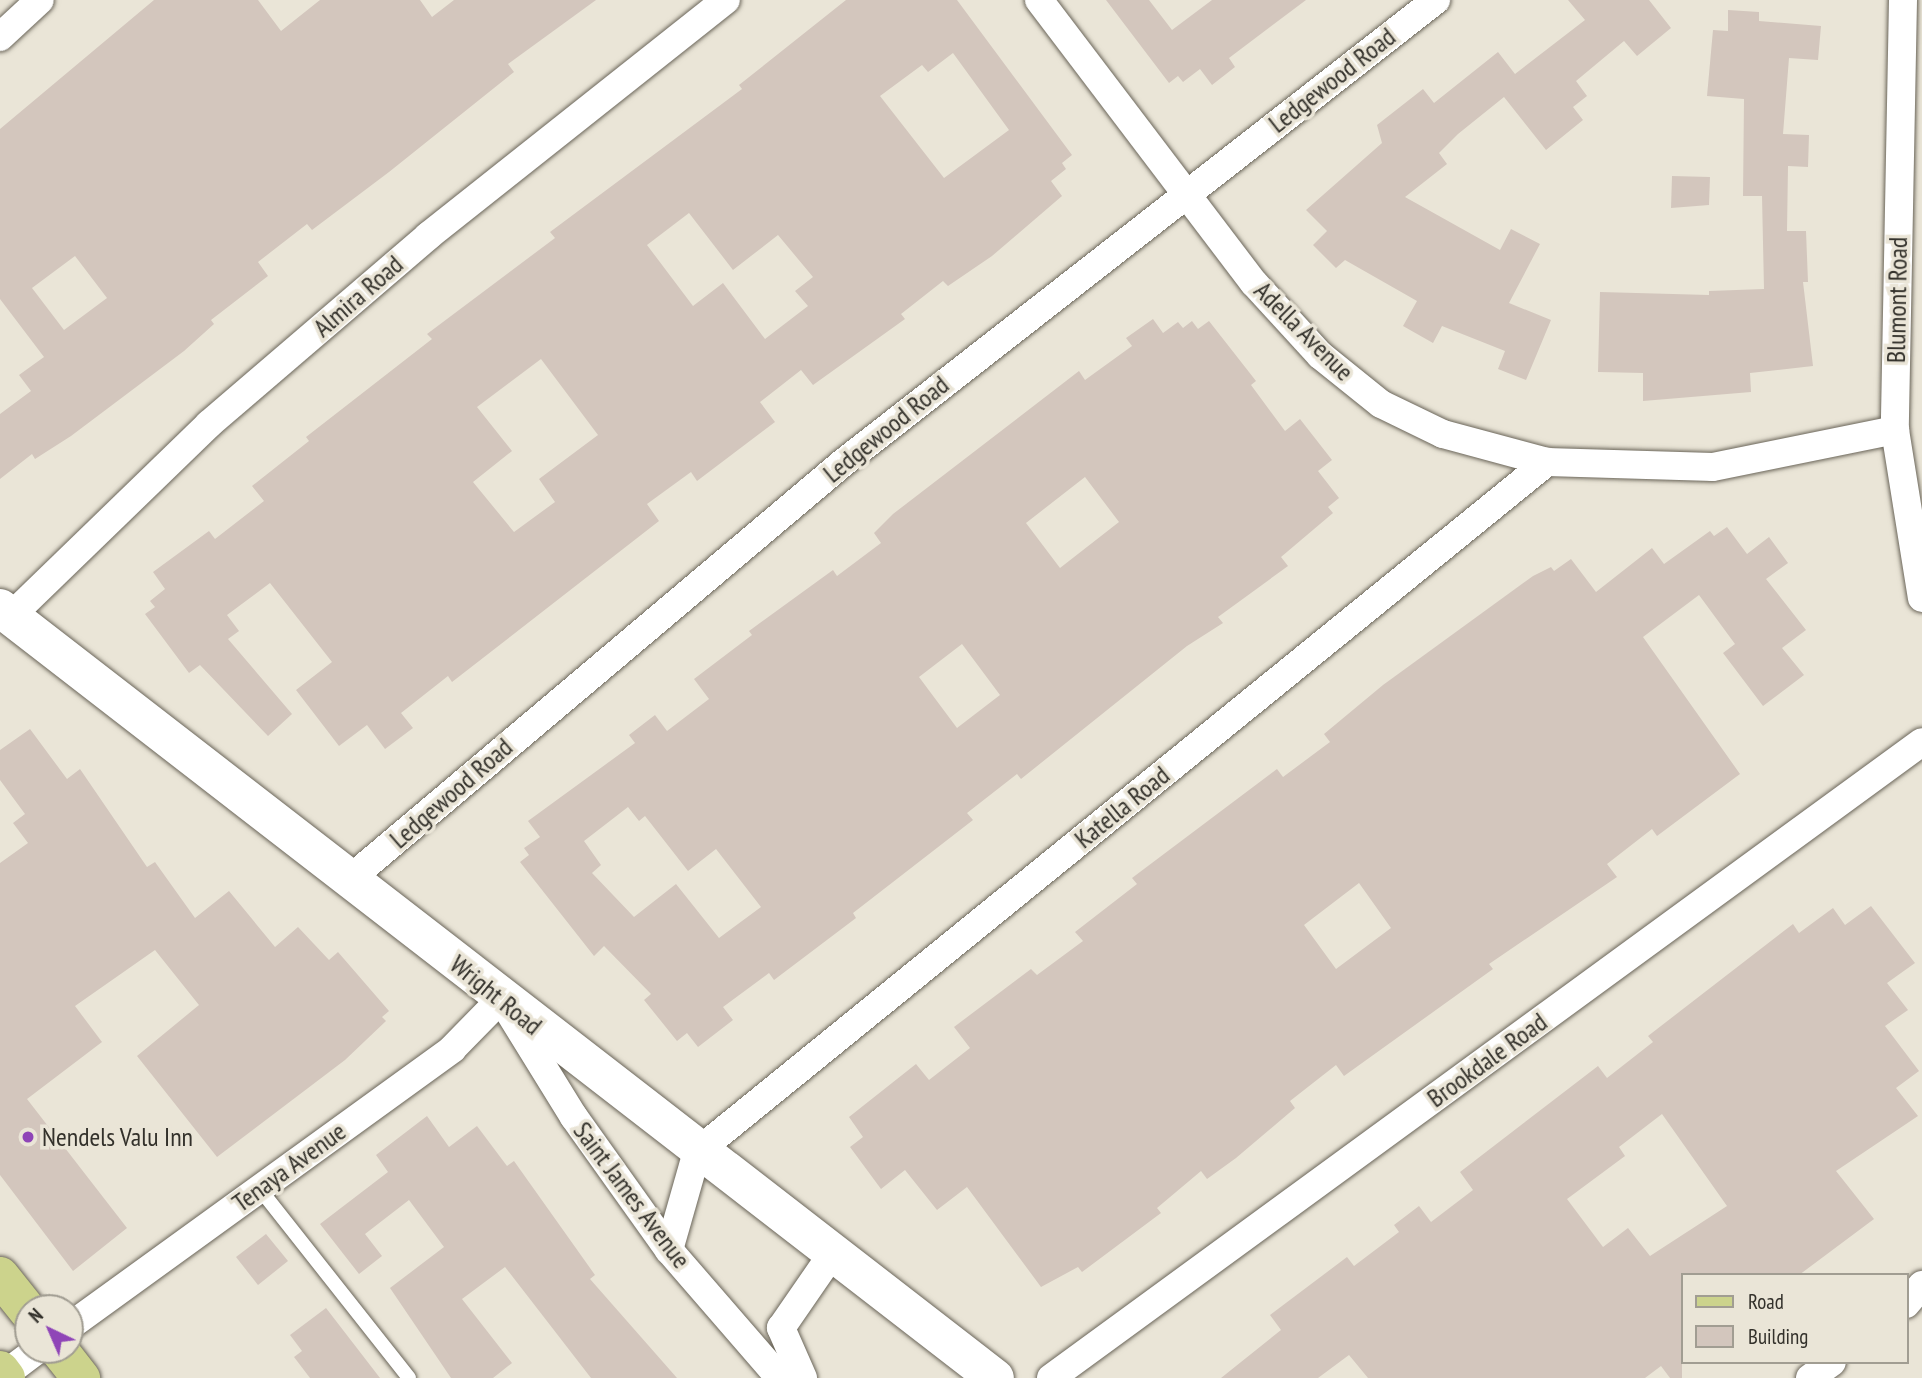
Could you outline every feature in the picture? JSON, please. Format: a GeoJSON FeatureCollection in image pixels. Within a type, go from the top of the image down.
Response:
{"type":"FeatureCollection","features":[{"type":"Feature","properties":{"kind":"main road"},"geometry":{"type":"LineString","coordinates":[[0,1276],[14,1294]]}},
{"type":"Feature","properties":{"kind":"main road"},"geometry":{"type":"LineString","coordinates":[[70,1364],[81,1378]]}},
{"type":"Feature","properties":{"kind":"street"},"geometry":{"type":"LineString","coordinates":[[0,37],[40,0]]}},
{"type":"Feature","properties":{"kind":"street","name":"Almira Road"},"geometry":{"type":"LineString","coordinates":[[6,612],[219,415],[438,227],[726,0]]}},
{"type":"Feature","properties":{"kind":"street","name":"Adella Avenue"},"geometry":{"type":"LineString","coordinates":[[1040,0],[1184,194],[1320,355],[1381,404],[1443,434],[1547,462],[1713,467],[1895,430]]}},
{"type":"Feature","properties":{"kind":"street","name":"Ledgewood Road"},"geometry":{"type":"LineString","coordinates":[[351,878],[844,462],[1436,0]]}},
{"type":"Feature","properties":{"kind":"street","name":"Blumont Road"},"geometry":{"type":"LineString","coordinates":[[1902,0],[1895,430],[1922,598]]}},
{"type":"Feature","properties":{"kind":"street","name":"Katella Road"},"geometry":{"type":"LineString","coordinates":[[697,1152],[1547,462]]}},
{"type":"Feature","properties":{"kind":"street","name":"Wright Road"},"geometry":{"type":"LineString","coordinates":[[6,612],[351,878],[697,1152],[995,1378]]}},
{"type":"Feature","properties":{"kind":"street","name":"Brookdale Road"},"geometry":{"type":"LineString","coordinates":[[1052,1378],[1922,743]]}},
{"type":"Feature","properties":{"kind":"street","name":"Tenaya Avenue"},"geometry":{"type":"LineString","coordinates":[[84,1316],[452,1049],[501,999]]}},
{"type":"Feature","properties":{"kind":"street","name":"Saint James Avenue"},"geometry":{"type":"LineString","coordinates":[[501,999],[573,1117],[669,1250],[780,1378]]}},
{"type":"Feature","properties":{"kind":"street"},"geometry":{"type":"LineString","coordinates":[[669,1250],[697,1152]]}},
{"type":"Feature","properties":{"kind":"street"},"geometry":{"type":"LineString","coordinates":[[803,1378],[781,1328],[832,1254]]}},
{"type":"Feature","properties":{"kind":"street"},"geometry":{"type":"LineString","coordinates":[[1908,1302],[1922,1286]]}},
{"type":"Feature","properties":{"kind":"street"},"geometry":{"type":"LineString","coordinates":[[2,1375],[17,1364]]}},
{"type":"Feature","properties":{"kind":"street"},"geometry":{"type":"LineString","coordinates":[[1810,1378],[1829,1364]]}},
{"type":"Feature","properties":{"kind":"lane"},"geometry":{"type":"LineString","coordinates":[[259,1188],[409,1378]]}},
{"type":"Feature","properties":{"kind":"building"},"geometry":{"type":"Polygon","coordinates":[[[154,0],[258,0],[281,31],[320,0],[420,0],[432,17],[454,0],[596,0],[508,64],[514,72],[389,172],[312,230],[307,224],[258,262],[268,276],[211,320],[214,324],[184,351],[71,436],[35,459],[32,454],[0,479],[0,414],[31,391],[19,375],[44,357],[0,299],[0,129],[154,0]],[[75,256],[32,288],[64,330],[107,298],[75,256]]]}},
{"type":"Feature","properties":{"kind":"building"},"geometry":{"type":"Polygon","coordinates":[[[846,0],[957,0],[1072,155],[1062,163],[1066,169],[1051,181],[1062,196],[992,256],[948,286],[943,281],[901,314],[905,319],[813,385],[801,370],[760,402],[775,422],[697,481],[691,472],[647,504],[659,521],[452,682],[448,676],[401,713],[413,728],[385,749],[367,725],[339,746],[296,690],[332,662],[270,583],[227,615],[239,631],[228,639],[292,714],[268,736],[200,665],[189,673],[145,614],[155,607],[150,601],[165,589],[153,572],[209,531],[215,539],[264,501],[252,486],[309,441],[306,437],[432,339],[427,334],[555,238],[550,232],[742,89],[739,85],[846,0]],[[953,53],[928,72],[922,65],[880,96],[944,178],[1009,130],[953,53]],[[689,213],[647,245],[693,306],[723,283],[765,339],[808,306],[795,291],[813,277],[778,235],[733,270],[689,213]],[[541,359],[477,407],[512,451],[473,482],[514,532],[555,502],[539,479],[598,435],[541,359]]]}},
{"type":"Feature","properties":{"kind":"building"},"geometry":{"type":"Polygon","coordinates":[[[1106,0],[1149,0],[1172,30],[1212,0],[1306,0],[1229,58],[1235,67],[1212,85],[1200,69],[1183,82],[1178,76],[1169,83],[1106,0]]]}},
{"type":"Feature","properties":{"kind":"building"},"geometry":{"type":"Polygon","coordinates":[[[1568,0],[1649,0],[1671,28],[1637,56],[1624,41],[1576,81],[1587,96],[1573,107],[1583,120],[1546,150],[1504,97],[1439,153],[1447,164],[1405,197],[1500,250],[1511,229],[1540,244],[1509,303],[1551,320],[1526,380],[1498,369],[1505,351],[1442,326],[1433,343],[1403,326],[1417,301],[1345,260],[1336,268],[1313,245],[1327,231],[1306,210],[1382,143],[1377,125],[1423,89],[1434,103],[1498,52],[1515,74],[1585,20],[1568,0]]]}},
{"type":"Feature","properties":{"kind":"building"},"geometry":{"type":"Polygon","coordinates":[[[1728,10],[1759,12],[1759,21],[1821,26],[1818,60],[1789,58],[1783,134],[1809,135],[1808,167],[1788,166],[1787,231],[1806,231],[1808,282],[1803,282],[1813,366],[1750,373],[1751,392],[1643,401],[1643,373],[1598,372],[1600,292],[1709,295],[1709,291],[1764,289],[1762,196],[1743,196],[1744,99],[1707,96],[1713,30],[1728,31],[1728,10]]]}},
{"type":"Feature","properties":{"kind":"building"},"geometry":{"type":"Polygon","coordinates":[[[1672,176],[1710,177],[1709,205],[1671,208],[1672,176]]]}},
{"type":"Feature","properties":{"kind":"building"},"geometry":{"type":"Polygon","coordinates":[[[1153,319],[1163,333],[1178,322],[1183,328],[1192,321],[1198,329],[1209,321],[1256,381],[1251,385],[1285,431],[1300,419],[1332,460],[1318,471],[1339,498],[1328,507],[1333,513],[1281,557],[1288,566],[1218,617],[1223,623],[1187,646],[1021,779],[1017,774],[967,813],[973,820],[853,913],[856,918],[774,980],[769,973],[723,1007],[733,1020],[698,1047],[687,1033],[677,1041],[644,1000],[651,994],[604,946],[594,956],[520,862],[529,855],[524,848],[540,837],[528,821],[635,743],[629,735],[655,715],[667,731],[709,699],[694,679],[752,635],[749,631],[833,570],[837,576],[881,543],[874,533],[893,514],[1079,371],[1085,380],[1132,346],[1126,338],[1153,319]],[[1085,477],[1026,523],[1060,568],[1119,522],[1085,477]],[[962,644],[919,677],[957,728],[1000,695],[962,644]],[[628,807],[584,841],[601,865],[592,873],[634,917],[676,884],[719,938],[761,907],[716,849],[688,871],[645,816],[639,821],[628,807]]]}},
{"type":"Feature","properties":{"kind":"building"},"geometry":{"type":"Polygon","coordinates":[[[1727,527],[1747,554],[1769,537],[1788,563],[1766,579],[1806,630],[1782,648],[1804,675],[1763,706],[1723,653],[1735,644],[1699,595],[1643,637],[1740,774],[1657,836],[1652,829],[1607,864],[1617,877],[1489,964],[1493,969],[1344,1076],[1336,1065],[1290,1101],[1295,1108],[1236,1158],[1207,1179],[1201,1171],[1157,1208],[1161,1213],[1082,1272],[1078,1267],[1041,1287],[967,1187],[937,1210],[905,1170],[881,1189],[850,1147],[863,1137],[849,1117],[916,1064],[929,1080],[970,1048],[954,1027],[1031,969],[1037,975],[1083,941],[1075,932],[1137,884],[1132,878],[1277,769],[1283,777],[1330,742],[1324,734],[1383,685],[1533,576],[1551,567],[1554,571],[1571,559],[1596,592],[1652,548],[1664,564],[1710,531],[1714,536],[1727,527]],[[1359,883],[1304,925],[1336,969],[1391,928],[1359,883]]]}},
{"type":"Feature","properties":{"kind":"building"},"geometry":{"type":"Polygon","coordinates":[[[30,729],[67,779],[80,769],[147,867],[155,862],[195,918],[229,891],[275,947],[298,927],[329,960],[338,952],[389,1011],[382,1017],[386,1021],[345,1060],[217,1157],[137,1056],[199,1005],[155,950],[75,1006],[102,1042],[27,1099],[127,1228],[73,1271],[0,1175],[0,863],[28,843],[13,823],[25,814],[0,780],[0,750],[30,729]]]}},
{"type":"Feature","properties":{"kind":"building"},"geometry":{"type":"Polygon","coordinates":[[[1871,906],[1915,963],[1887,983],[1908,1010],[1885,1026],[1919,1071],[1896,1088],[1918,1116],[1836,1171],[1874,1219],[1802,1273],[1680,1273],[1682,1378],[1670,1378],[1661,1366],[1645,1378],[1368,1378],[1349,1355],[1318,1378],[1221,1378],[1281,1330],[1270,1315],[1347,1257],[1354,1266],[1399,1232],[1394,1225],[1419,1206],[1431,1222],[1473,1190],[1460,1172],[1598,1066],[1607,1078],[1653,1042],[1648,1036],[1793,924],[1799,933],[1833,908],[1845,925],[1871,906]],[[1662,1114],[1619,1147],[1625,1156],[1567,1199],[1603,1247],[1628,1228],[1650,1256],[1727,1206],[1662,1114]]]}},
{"type":"Feature","properties":{"kind":"building"},"geometry":{"type":"Polygon","coordinates":[[[427,1116],[449,1147],[477,1126],[507,1166],[514,1161],[595,1275],[590,1279],[677,1378],[591,1378],[505,1267],[462,1299],[512,1363],[493,1378],[451,1378],[390,1288],[444,1247],[409,1200],[365,1234],[382,1256],[359,1274],[320,1224],[388,1172],[376,1155],[427,1116]]]}},
{"type":"Feature","properties":{"kind":"building"},"geometry":{"type":"Polygon","coordinates":[[[266,1234],[288,1261],[258,1285],[236,1257],[266,1234]]]}},
{"type":"Feature","properties":{"kind":"building"},"geometry":{"type":"Polygon","coordinates":[[[326,1308],[380,1378],[310,1378],[294,1357],[302,1351],[290,1335],[326,1308]]]}},
{"type":"Feature","properties":{"kind":"place","name":"Nendels Valu Inn"},"geometry":{"type":"Point","coordinates":[28,1137]}}]}
